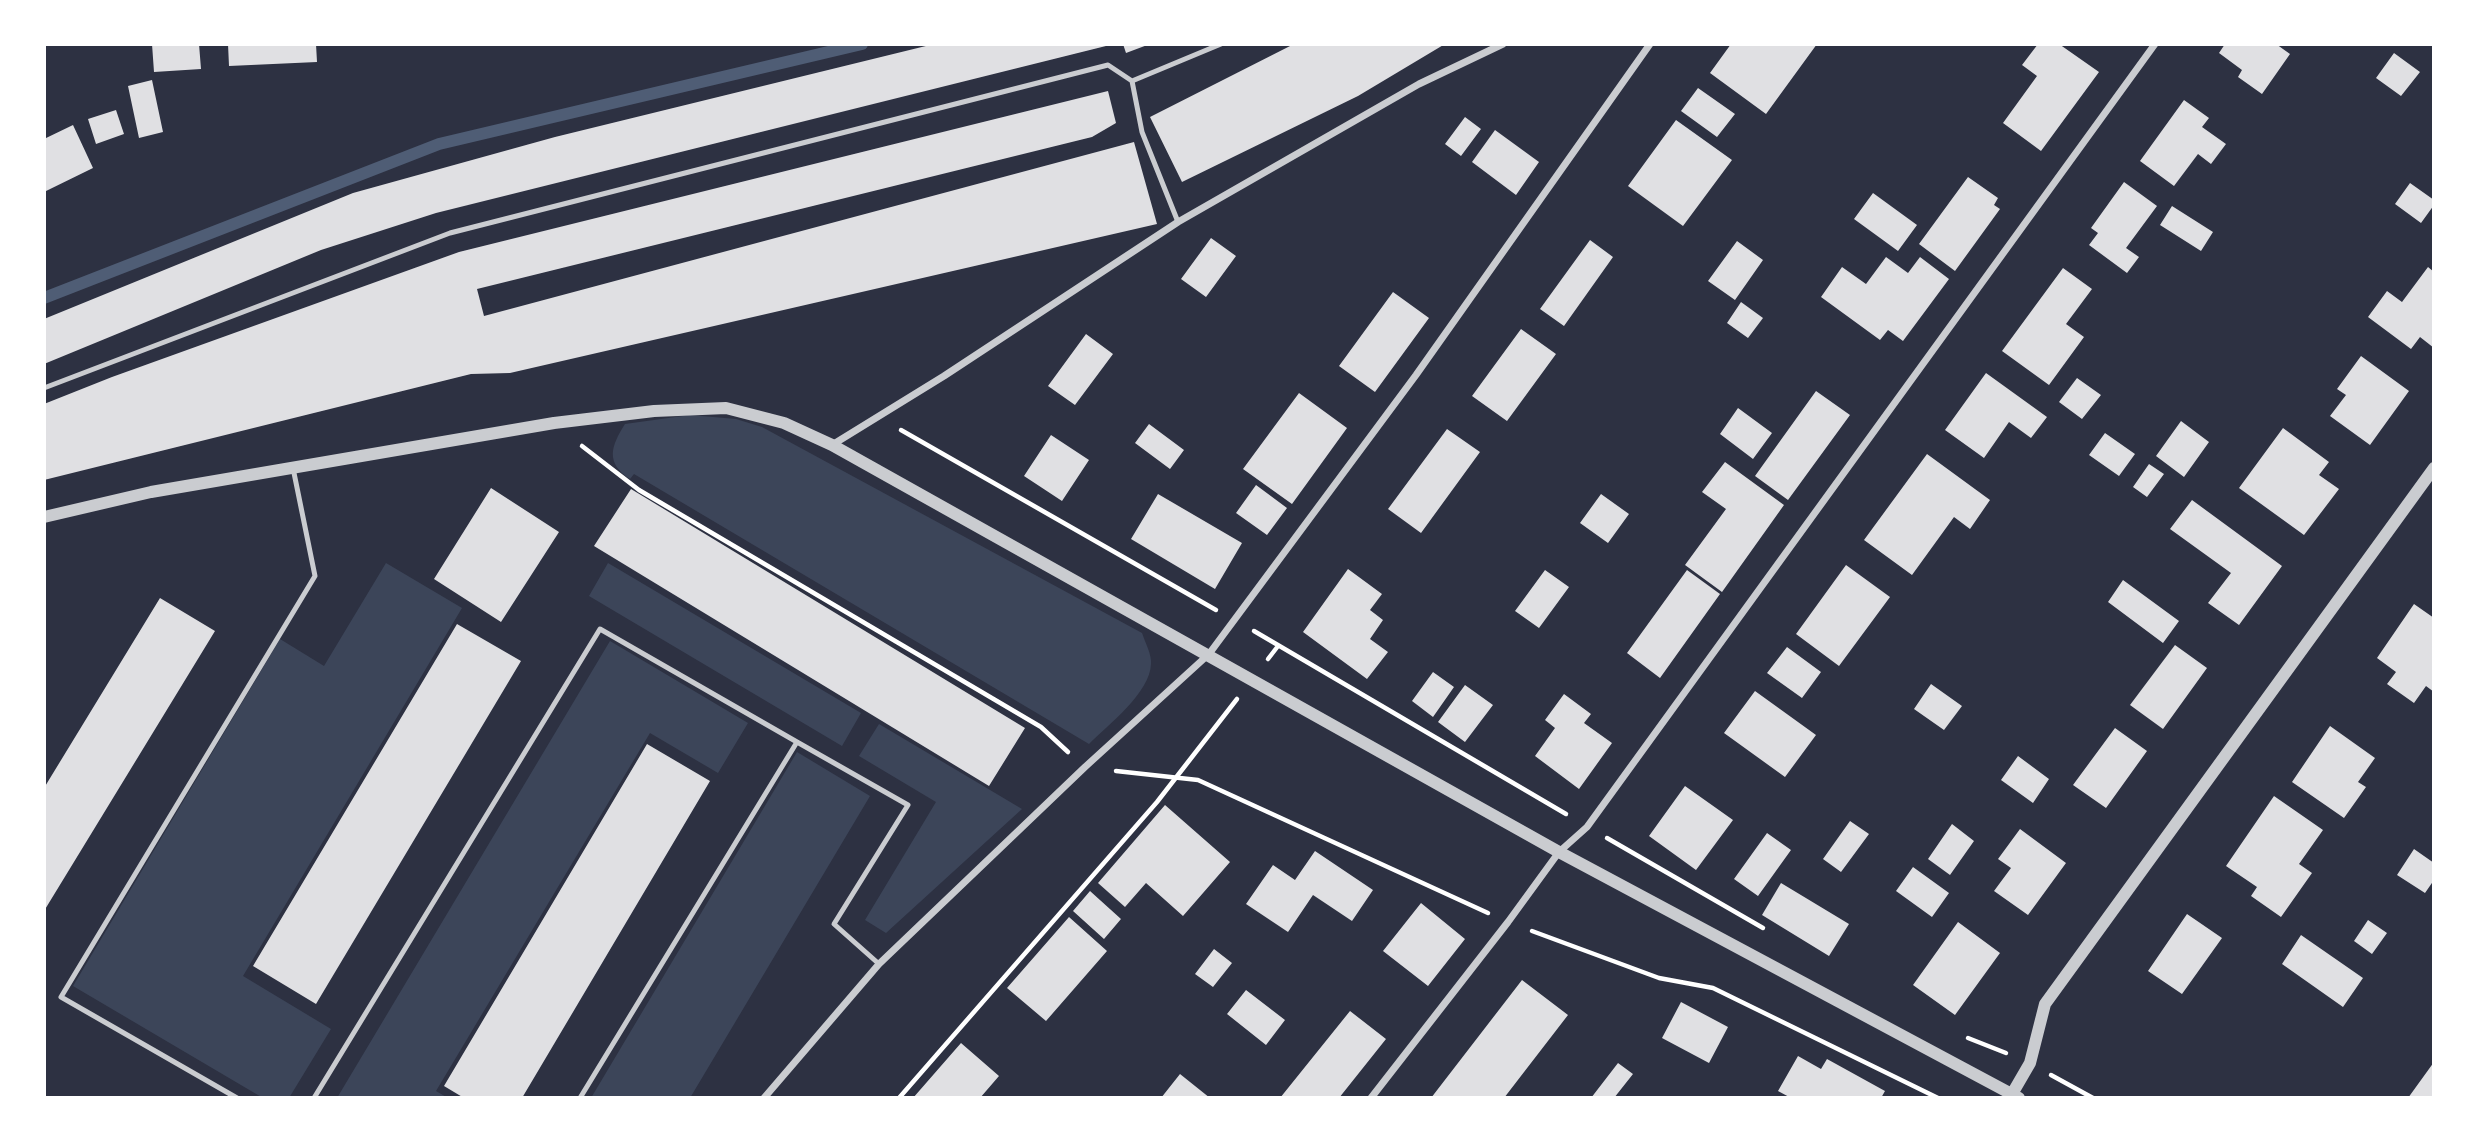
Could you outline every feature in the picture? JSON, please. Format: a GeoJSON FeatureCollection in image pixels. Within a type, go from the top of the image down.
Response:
{"type":"FeatureCollection","features":[{"type":"Feature","properties":{"kind":"street"},"geometry":{"type":"LineString","coordinates":[[832,445],[1178,222],[1419,84],[1503,44]]}},
{"type":"Feature","properties":{"kind":"street"},"geometry":{"type":"LineString","coordinates":[[764,1098],[879,964],[1085,767],[1209,654],[1416,375],[1650,44]]}},
{"type":"Feature","properties":{"kind":"street"},"geometry":{"type":"LineString","coordinates":[[1371,1098],[1559,852],[1587,827],[2155,44]]}},
{"type":"Feature","properties":{"kind":"street"},"geometry":{"type":"LineString","coordinates":[[44,517],[151,492],[554,423],[654,411],[726,408],[784,423],[832,445],[1559,852],[2013,1097],[2030,1063],[2045,1004],[2434,468]]}},
{"type":"Feature","properties":{"kind":"lane"},"geometry":{"type":"LineString","coordinates":[[1132,81],[1221,44]]}},
{"type":"Feature","properties":{"kind":"lane"},"geometry":{"type":"LineString","coordinates":[[44,388],[450,233],[1108,65],[1132,81],[1142,132],[1178,222]]}},
{"type":"Feature","properties":{"kind":"lane"},"geometry":{"type":"LineString","coordinates":[[236,1098],[61,997],[315,576],[293,468]]}},
{"type":"Feature","properties":{"kind":"lane"},"geometry":{"type":"LineString","coordinates":[[314,1098],[600,629],[908,805],[834,924],[879,964]]}},
{"type":"Feature","properties":{"kind":"lane"},"geometry":{"type":"LineString","coordinates":[[580,1098],[797,742]]}},
{"type":"Feature","properties":{"kind":"path"},"geometry":{"type":"LineString","coordinates":[[878,416],[1774,934]]}},
{"type":"Feature","properties":{"kind":"path"},"geometry":{"type":"LineString","coordinates":[[554,423],[639,491],[1041,727],[1085,767],[1198,780],[1508,922],[1659,978],[1713,988],[1938,1098]]}},
{"type":"Feature","properties":{"kind":"path"},"geometry":{"type":"LineString","coordinates":[[900,1098],[1157,802],[1278,646]]}},
{"type":"Feature","properties":{"kind":"path"},"geometry":{"type":"LineString","coordinates":[[1961,1035],[2030,1063],[2093,1098]]}},
{"type":"Feature","properties":{"kind":"shaded area"},"geometry":{"type":"Polygon","coordinates":[[[690,415],[736,419],[762,427],[1142,633],[1151,660],[1144,686],[1127,708],[1089,744],[634,474],[630,479],[617,467],[614,447],[625,424],[690,415]]]}},
{"type":"Feature","properties":{"kind":"shaded area"},"geometry":{"type":"Polygon","coordinates":[[[386,563],[462,608],[243,976],[331,1029],[289,1098],[263,1098],[73,986],[280,639],[324,666],[386,563]]]}},
{"type":"Feature","properties":{"kind":"shaded area"},"geometry":{"type":"Polygon","coordinates":[[[608,563],[861,713],[842,746],[589,596],[608,563]]]}},
{"type":"Feature","properties":{"kind":"shaded area"},"geometry":{"type":"Polygon","coordinates":[[[610,641],[748,723],[718,773],[650,733],[436,1091],[448,1098],[337,1098],[610,641]]]}},
{"type":"Feature","properties":{"kind":"shaded area"},"geometry":{"type":"Polygon","coordinates":[[[879,724],[1022,809],[886,933],[865,920],[936,802],[859,756],[879,724]]]}},
{"type":"Feature","properties":{"kind":"shaded area"},"geometry":{"type":"Polygon","coordinates":[[[797,752],[870,796],[690,1098],[591,1098],[797,752]]]}},
{"type":"Feature","properties":{"kind":"building"},"geometry":{"type":"Polygon","coordinates":[[[152,44],[199,44],[201,69],[154,72],[152,44]]]}},
{"type":"Feature","properties":{"kind":"building"},"geometry":{"type":"Polygon","coordinates":[[[228,44],[316,44],[317,62],[229,66],[228,44]]]}},
{"type":"Feature","properties":{"kind":"building"},"geometry":{"type":"Polygon","coordinates":[[[934,44],[1110,45],[436,213],[321,250],[44,364],[44,319],[353,193],[555,137],[934,44]]]}},
{"type":"Feature","properties":{"kind":"building"},"geometry":{"type":"Polygon","coordinates":[[[1123,44],[1150,44],[1126,53],[1123,44]]]}},
{"type":"Feature","properties":{"kind":"building"},"geometry":{"type":"Polygon","coordinates":[[[1294,44],[1445,44],[1358,96],[1182,182],[1150,117],[1294,44]]]}},
{"type":"Feature","properties":{"kind":"building"},"geometry":{"type":"Polygon","coordinates":[[[1731,44],[1817,44],[1766,114],[1710,73],[1731,44]]]}},
{"type":"Feature","properties":{"kind":"building"},"geometry":{"type":"Polygon","coordinates":[[[2038,44],[2059,44],[2099,72],[2041,151],[2003,123],[2037,76],[2022,65],[2038,44]]]}},
{"type":"Feature","properties":{"kind":"building"},"geometry":{"type":"Polygon","coordinates":[[[2225,44],[2276,44],[2290,54],[2262,94],[2238,77],[2242,70],[2219,53],[2225,44]]]}},
{"type":"Feature","properties":{"kind":"building"},"geometry":{"type":"Polygon","coordinates":[[[2394,53],[2420,72],[2401,96],[2376,78],[2394,53]]]}},
{"type":"Feature","properties":{"kind":"building"},"geometry":{"type":"Polygon","coordinates":[[[152,80],[163,132],[139,138],[128,86],[152,80]]]}},
{"type":"Feature","properties":{"kind":"building"},"geometry":{"type":"Polygon","coordinates":[[[1698,88],[1735,114],[1717,137],[1681,111],[1698,88]]]}},
{"type":"Feature","properties":{"kind":"building"},"geometry":{"type":"Polygon","coordinates":[[[1108,91],[1116,123],[1092,137],[477,289],[484,316],[1134,142],[1157,224],[510,373],[471,374],[44,480],[44,404],[112,377],[459,252],[1108,91]]]}},
{"type":"Feature","properties":{"kind":"building"},"geometry":{"type":"Polygon","coordinates":[[[2184,100],[2209,118],[2202,127],[2226,144],[2211,164],[2198,154],[2174,186],[2140,161],[2184,100]]]}},
{"type":"Feature","properties":{"kind":"building"},"geometry":{"type":"Polygon","coordinates":[[[116,110],[124,134],[96,144],[88,119],[116,110]]]}},
{"type":"Feature","properties":{"kind":"building"},"geometry":{"type":"Polygon","coordinates":[[[1465,117],[1481,129],[1461,156],[1445,144],[1465,117]]]}},
{"type":"Feature","properties":{"kind":"building"},"geometry":{"type":"Polygon","coordinates":[[[1676,120],[1732,160],[1683,226],[1628,186],[1676,120]]]}},
{"type":"Feature","properties":{"kind":"building"},"geometry":{"type":"Polygon","coordinates":[[[73,125],[93,168],[44,192],[44,139],[73,125]]]}},
{"type":"Feature","properties":{"kind":"building"},"geometry":{"type":"Polygon","coordinates":[[[1495,130],[1539,162],[1516,195],[1472,162],[1495,130]]]}},
{"type":"Feature","properties":{"kind":"building"},"geometry":{"type":"Polygon","coordinates":[[[1968,177],[1998,198],[1994,205],[2000,209],[1955,271],[1919,244],[1968,177]]]}},
{"type":"Feature","properties":{"kind":"building"},"geometry":{"type":"Polygon","coordinates":[[[2124,182],[2157,206],[2126,248],[2139,257],[2127,273],[2089,245],[2098,233],[2091,228],[2124,182]]]}},
{"type":"Feature","properties":{"kind":"building"},"geometry":{"type":"Polygon","coordinates":[[[2410,183],[2434,200],[2434,205],[2421,223],[2395,204],[2410,183]]]}},
{"type":"Feature","properties":{"kind":"building"},"geometry":{"type":"Polygon","coordinates":[[[1873,193],[1917,225],[1898,251],[1854,219],[1873,193]]]}},
{"type":"Feature","properties":{"kind":"building"},"geometry":{"type":"Polygon","coordinates":[[[2172,206],[2213,232],[2201,251],[2160,225],[2172,206]]]}},
{"type":"Feature","properties":{"kind":"building"},"geometry":{"type":"Polygon","coordinates":[[[1211,238],[1236,256],[1206,297],[1181,279],[1211,238]]]}},
{"type":"Feature","properties":{"kind":"building"},"geometry":{"type":"Polygon","coordinates":[[[1590,240],[1613,257],[1564,326],[1540,309],[1590,240]]]}},
{"type":"Feature","properties":{"kind":"building"},"geometry":{"type":"Polygon","coordinates":[[[1737,241],[1763,260],[1735,300],[1708,281],[1737,241]]]}},
{"type":"Feature","properties":{"kind":"building"},"geometry":{"type":"Polygon","coordinates":[[[1886,257],[1908,273],[1920,257],[1949,279],[1903,341],[1888,330],[1880,340],[1821,297],[1842,267],[1866,284],[1886,257]]]}},
{"type":"Feature","properties":{"kind":"building"},"geometry":{"type":"Polygon","coordinates":[[[2428,267],[2434,272],[2434,348],[2420,337],[2411,349],[2368,317],[2387,291],[2402,302],[2428,267]]]}},
{"type":"Feature","properties":{"kind":"building"},"geometry":{"type":"Polygon","coordinates":[[[2063,268],[2092,289],[2066,324],[2084,337],[2049,385],[2002,351],[2063,268]]]}},
{"type":"Feature","properties":{"kind":"building"},"geometry":{"type":"Polygon","coordinates":[[[1393,292],[1429,318],[1375,392],[1339,366],[1393,292]]]}},
{"type":"Feature","properties":{"kind":"building"},"geometry":{"type":"Polygon","coordinates":[[[1741,302],[1763,318],[1748,338],[1727,323],[1741,302]]]}},
{"type":"Feature","properties":{"kind":"building"},"geometry":{"type":"Polygon","coordinates":[[[1521,329],[1556,354],[1507,421],[1472,396],[1521,329]]]}},
{"type":"Feature","properties":{"kind":"building"},"geometry":{"type":"Polygon","coordinates":[[[1086,334],[1113,354],[1075,405],[1048,386],[1086,334]]]}},
{"type":"Feature","properties":{"kind":"building"},"geometry":{"type":"Polygon","coordinates":[[[2361,356],[2409,391],[2370,445],[2330,416],[2346,395],[2337,389],[2361,356]]]}},
{"type":"Feature","properties":{"kind":"building"},"geometry":{"type":"Polygon","coordinates":[[[1986,373],[2047,417],[2031,438],[2009,422],[1984,458],[1945,430],[1986,373]]]}},
{"type":"Feature","properties":{"kind":"building"},"geometry":{"type":"Polygon","coordinates":[[[2077,378],[2101,395],[2082,419],[2059,402],[2077,378]]]}},
{"type":"Feature","properties":{"kind":"building"},"geometry":{"type":"Polygon","coordinates":[[[1816,391],[1850,415],[1788,500],[1755,476],[1816,391]]]}},
{"type":"Feature","properties":{"kind":"building"},"geometry":{"type":"Polygon","coordinates":[[[1299,393],[1347,428],[1292,504],[1243,469],[1299,393]]]}},
{"type":"Feature","properties":{"kind":"building"},"geometry":{"type":"Polygon","coordinates":[[[1738,408],[1772,433],[1753,459],[1720,434],[1738,408]]]}},
{"type":"Feature","properties":{"kind":"building"},"geometry":{"type":"Polygon","coordinates":[[[2181,421],[2209,442],[2184,477],[2156,456],[2181,421]]]}},
{"type":"Feature","properties":{"kind":"building"},"geometry":{"type":"Polygon","coordinates":[[[1149,424],[1184,450],[1170,469],[1135,443],[1149,424]]]}},
{"type":"Feature","properties":{"kind":"building"},"geometry":{"type":"Polygon","coordinates":[[[2283,428],[2329,462],[2319,475],[2339,489],[2304,535],[2239,488],[2283,428]]]}},
{"type":"Feature","properties":{"kind":"building"},"geometry":{"type":"Polygon","coordinates":[[[1447,429],[1480,452],[1421,533],[1388,509],[1447,429]]]}},
{"type":"Feature","properties":{"kind":"building"},"geometry":{"type":"Polygon","coordinates":[[[2105,433],[2135,454],[2119,476],[2089,455],[2105,433]]]}},
{"type":"Feature","properties":{"kind":"building"},"geometry":{"type":"Polygon","coordinates":[[[1051,435],[1089,460],[1062,501],[1024,476],[1051,435]]]}},
{"type":"Feature","properties":{"kind":"building"},"geometry":{"type":"Polygon","coordinates":[[[1927,454],[1990,500],[1970,529],[1954,517],[1912,575],[1864,540],[1927,454]]]}},
{"type":"Feature","properties":{"kind":"building"},"geometry":{"type":"Polygon","coordinates":[[[1725,462],[1784,505],[1722,592],[1685,565],[1726,509],[1702,492],[1725,462]]]}},
{"type":"Feature","properties":{"kind":"building"},"geometry":{"type":"Polygon","coordinates":[[[2149,464],[2164,474],[2147,497],[2133,487],[2149,464]]]}},
{"type":"Feature","properties":{"kind":"building"},"geometry":{"type":"Polygon","coordinates":[[[1256,485],[1287,508],[1267,535],[1236,513],[1256,485]]]}},
{"type":"Feature","properties":{"kind":"building"},"geometry":{"type":"Polygon","coordinates":[[[491,488],[559,532],[501,622],[434,579],[491,488]]]}},
{"type":"Feature","properties":{"kind":"building"},"geometry":{"type":"Polygon","coordinates":[[[631,489],[1025,728],[989,786],[594,546],[631,489]]]}},
{"type":"Feature","properties":{"kind":"building"},"geometry":{"type":"Polygon","coordinates":[[[1158,494],[1242,543],[1215,589],[1131,539],[1158,494]]]}},
{"type":"Feature","properties":{"kind":"building"},"geometry":{"type":"Polygon","coordinates":[[[1601,494],[1629,514],[1608,543],[1580,523],[1601,494]]]}},
{"type":"Feature","properties":{"kind":"building"},"geometry":{"type":"Polygon","coordinates":[[[2192,500],[2282,566],[2239,625],[2208,603],[2231,573],[2170,529],[2192,500]]]}},
{"type":"Feature","properties":{"kind":"building"},"geometry":{"type":"Polygon","coordinates":[[[1846,565],[1890,597],[1839,666],[1796,634],[1846,565]]]}},
{"type":"Feature","properties":{"kind":"building"},"geometry":{"type":"Polygon","coordinates":[[[1348,569],[1382,594],[1370,610],[1383,620],[1370,639],[1388,652],[1367,679],[1303,632],[1348,569]]]}},
{"type":"Feature","properties":{"kind":"building"},"geometry":{"type":"Polygon","coordinates":[[[1545,570],[1569,587],[1539,628],[1515,611],[1545,570]]]}},
{"type":"Feature","properties":{"kind":"building"},"geometry":{"type":"Polygon","coordinates":[[[1687,570],[1720,594],[1660,678],[1627,653],[1687,570]]]}},
{"type":"Feature","properties":{"kind":"building"},"geometry":{"type":"Polygon","coordinates":[[[2123,580],[2179,621],[2163,643],[2108,602],[2123,580]]]}},
{"type":"Feature","properties":{"kind":"building"},"geometry":{"type":"Polygon","coordinates":[[[160,598],[215,631],[44,911],[44,788],[160,598]]]}},
{"type":"Feature","properties":{"kind":"building"},"geometry":{"type":"Polygon","coordinates":[[[2414,604],[2434,618],[2434,692],[2426,686],[2414,703],[2387,684],[2396,672],[2377,658],[2414,604]]]}},
{"type":"Feature","properties":{"kind":"building"},"geometry":{"type":"Polygon","coordinates":[[[457,624],[521,661],[316,1004],[253,966],[457,624]]]}},
{"type":"Feature","properties":{"kind":"building"},"geometry":{"type":"Polygon","coordinates":[[[2175,645],[2207,668],[2163,729],[2130,705],[2175,645]]]}},
{"type":"Feature","properties":{"kind":"building"},"geometry":{"type":"Polygon","coordinates":[[[1787,647],[1821,672],[1802,698],[1767,673],[1787,647]]]}},
{"type":"Feature","properties":{"kind":"building"},"geometry":{"type":"Polygon","coordinates":[[[1433,672],[1454,687],[1433,717],[1412,701],[1433,672]]]}},
{"type":"Feature","properties":{"kind":"building"},"geometry":{"type":"Polygon","coordinates":[[[1931,684],[1962,706],[1944,730],[1914,709],[1931,684]]]}},
{"type":"Feature","properties":{"kind":"building"},"geometry":{"type":"Polygon","coordinates":[[[1465,685],[1493,705],[1465,742],[1438,722],[1465,685]]]}},
{"type":"Feature","properties":{"kind":"building"},"geometry":{"type":"Polygon","coordinates":[[[1755,691],[1816,735],[1785,777],[1724,733],[1755,691]]]}},
{"type":"Feature","properties":{"kind":"building"},"geometry":{"type":"Polygon","coordinates":[[[1564,694],[1591,714],[1584,723],[1612,743],[1579,789],[1535,756],[1555,728],[1545,720],[1564,694]]]}},
{"type":"Feature","properties":{"kind":"building"},"geometry":{"type":"Polygon","coordinates":[[[2330,726],[2375,758],[2358,782],[2366,787],[2344,818],[2292,782],[2330,726]]]}},
{"type":"Feature","properties":{"kind":"building"},"geometry":{"type":"Polygon","coordinates":[[[2115,728],[2147,751],[2106,808],[2073,785],[2115,728]]]}},
{"type":"Feature","properties":{"kind":"building"},"geometry":{"type":"Polygon","coordinates":[[[647,744],[710,781],[522,1098],[464,1098],[444,1086],[647,744]]]}},
{"type":"Feature","properties":{"kind":"building"},"geometry":{"type":"Polygon","coordinates":[[[2018,756],[2049,779],[2033,803],[2001,780],[2018,756]]]}},
{"type":"Feature","properties":{"kind":"building"},"geometry":{"type":"Polygon","coordinates":[[[1685,786],[1733,820],[1696,870],[1649,836],[1685,786]]]}},
{"type":"Feature","properties":{"kind":"building"},"geometry":{"type":"Polygon","coordinates":[[[2274,796],[2323,830],[2299,864],[2312,873],[2281,917],[2251,896],[2257,887],[2226,866],[2274,796]]]}},
{"type":"Feature","properties":{"kind":"building"},"geometry":{"type":"Polygon","coordinates":[[[1165,805],[1230,862],[1183,916],[1146,883],[1125,907],[1098,883],[1165,805]]]}},
{"type":"Feature","properties":{"kind":"building"},"geometry":{"type":"Polygon","coordinates":[[[1850,821],[1869,834],[1841,872],[1823,859],[1850,821]]]}},
{"type":"Feature","properties":{"kind":"building"},"geometry":{"type":"Polygon","coordinates":[[[1952,824],[1974,841],[1950,875],[1928,859],[1952,824]]]}},
{"type":"Feature","properties":{"kind":"building"},"geometry":{"type":"Polygon","coordinates":[[[2020,829],[2066,863],[2028,915],[1994,891],[2011,868],[1998,859],[2020,829]]]}},
{"type":"Feature","properties":{"kind":"building"},"geometry":{"type":"Polygon","coordinates":[[[1767,833],[1791,850],[1758,896],[1734,879],[1767,833]]]}},
{"type":"Feature","properties":{"kind":"building"},"geometry":{"type":"Polygon","coordinates":[[[2414,849],[2434,863],[2434,880],[2425,893],[2397,875],[2414,849]]]}},
{"type":"Feature","properties":{"kind":"building"},"geometry":{"type":"Polygon","coordinates":[[[1315,851],[1373,890],[1352,921],[1313,895],[1288,932],[1246,904],[1273,865],[1295,880],[1315,851]]]}},
{"type":"Feature","properties":{"kind":"building"},"geometry":{"type":"Polygon","coordinates":[[[1913,867],[1949,893],[1932,917],[1896,891],[1913,867]]]}},
{"type":"Feature","properties":{"kind":"building"},"geometry":{"type":"Polygon","coordinates":[[[1781,883],[1849,924],[1829,956],[1762,915],[1781,883]]]}},
{"type":"Feature","properties":{"kind":"building"},"geometry":{"type":"Polygon","coordinates":[[[1090,891],[1121,919],[1104,939],[1073,911],[1090,891]]]}},
{"type":"Feature","properties":{"kind":"building"},"geometry":{"type":"Polygon","coordinates":[[[1421,903],[1465,939],[1428,986],[1383,951],[1421,903]]]}},
{"type":"Feature","properties":{"kind":"building"},"geometry":{"type":"Polygon","coordinates":[[[2187,914],[2222,938],[2182,994],[2148,971],[2187,914]]]}},
{"type":"Feature","properties":{"kind":"building"},"geometry":{"type":"Polygon","coordinates":[[[1069,917],[1107,951],[1046,1021],[1007,988],[1069,917]]]}},
{"type":"Feature","properties":{"kind":"building"},"geometry":{"type":"Polygon","coordinates":[[[2368,920],[2387,933],[2372,954],[2354,941],[2368,920]]]}},
{"type":"Feature","properties":{"kind":"building"},"geometry":{"type":"Polygon","coordinates":[[[1958,922],[2000,953],[1955,1015],[1913,985],[1958,922]]]}},
{"type":"Feature","properties":{"kind":"building"},"geometry":{"type":"Polygon","coordinates":[[[2301,935],[2363,978],[2343,1007],[2282,964],[2301,935]]]}},
{"type":"Feature","properties":{"kind":"building"},"geometry":{"type":"Polygon","coordinates":[[[1214,949],[1232,963],[1213,987],[1195,974],[1214,949]]]}},
{"type":"Feature","properties":{"kind":"building"},"geometry":{"type":"Polygon","coordinates":[[[1522,980],[1568,1015],[1504,1098],[1431,1098],[1522,980]]]}},
{"type":"Feature","properties":{"kind":"building"},"geometry":{"type":"Polygon","coordinates":[[[1246,990],[1285,1020],[1266,1045],[1227,1014],[1246,990]]]}},
{"type":"Feature","properties":{"kind":"building"},"geometry":{"type":"Polygon","coordinates":[[[1681,1002],[1728,1027],[1709,1063],[1662,1038],[1681,1002]]]}},
{"type":"Feature","properties":{"kind":"building"},"geometry":{"type":"Polygon","coordinates":[[[1350,1011],[1386,1039],[1339,1098],[1280,1098],[1350,1011]]]}},
{"type":"Feature","properties":{"kind":"building"},"geometry":{"type":"Polygon","coordinates":[[[961,1043],[999,1076],[980,1098],[913,1098],[961,1043]]]}},
{"type":"Feature","properties":{"kind":"building"},"geometry":{"type":"Polygon","coordinates":[[[1798,1056],[1821,1069],[1827,1059],[1885,1091],[1881,1098],[1791,1098],[1778,1091],[1798,1056]]]}},
{"type":"Feature","properties":{"kind":"building"},"geometry":{"type":"Polygon","coordinates":[[[2434,1062],[2434,1098],[2408,1098],[2434,1062]]]}},
{"type":"Feature","properties":{"kind":"building"},"geometry":{"type":"Polygon","coordinates":[[[1618,1063],[1633,1074],[1614,1098],[1591,1098],[1618,1063]]]}},
{"type":"Feature","properties":{"kind":"building"},"geometry":{"type":"Polygon","coordinates":[[[1180,1074],[1210,1098],[1161,1098],[1180,1074]]]}},
{"type":"Feature","properties":{"kind":"waterway"},"geometry":{"type":"LineString","coordinates":[[44,298],[439,144],[862,44]]}}]}
